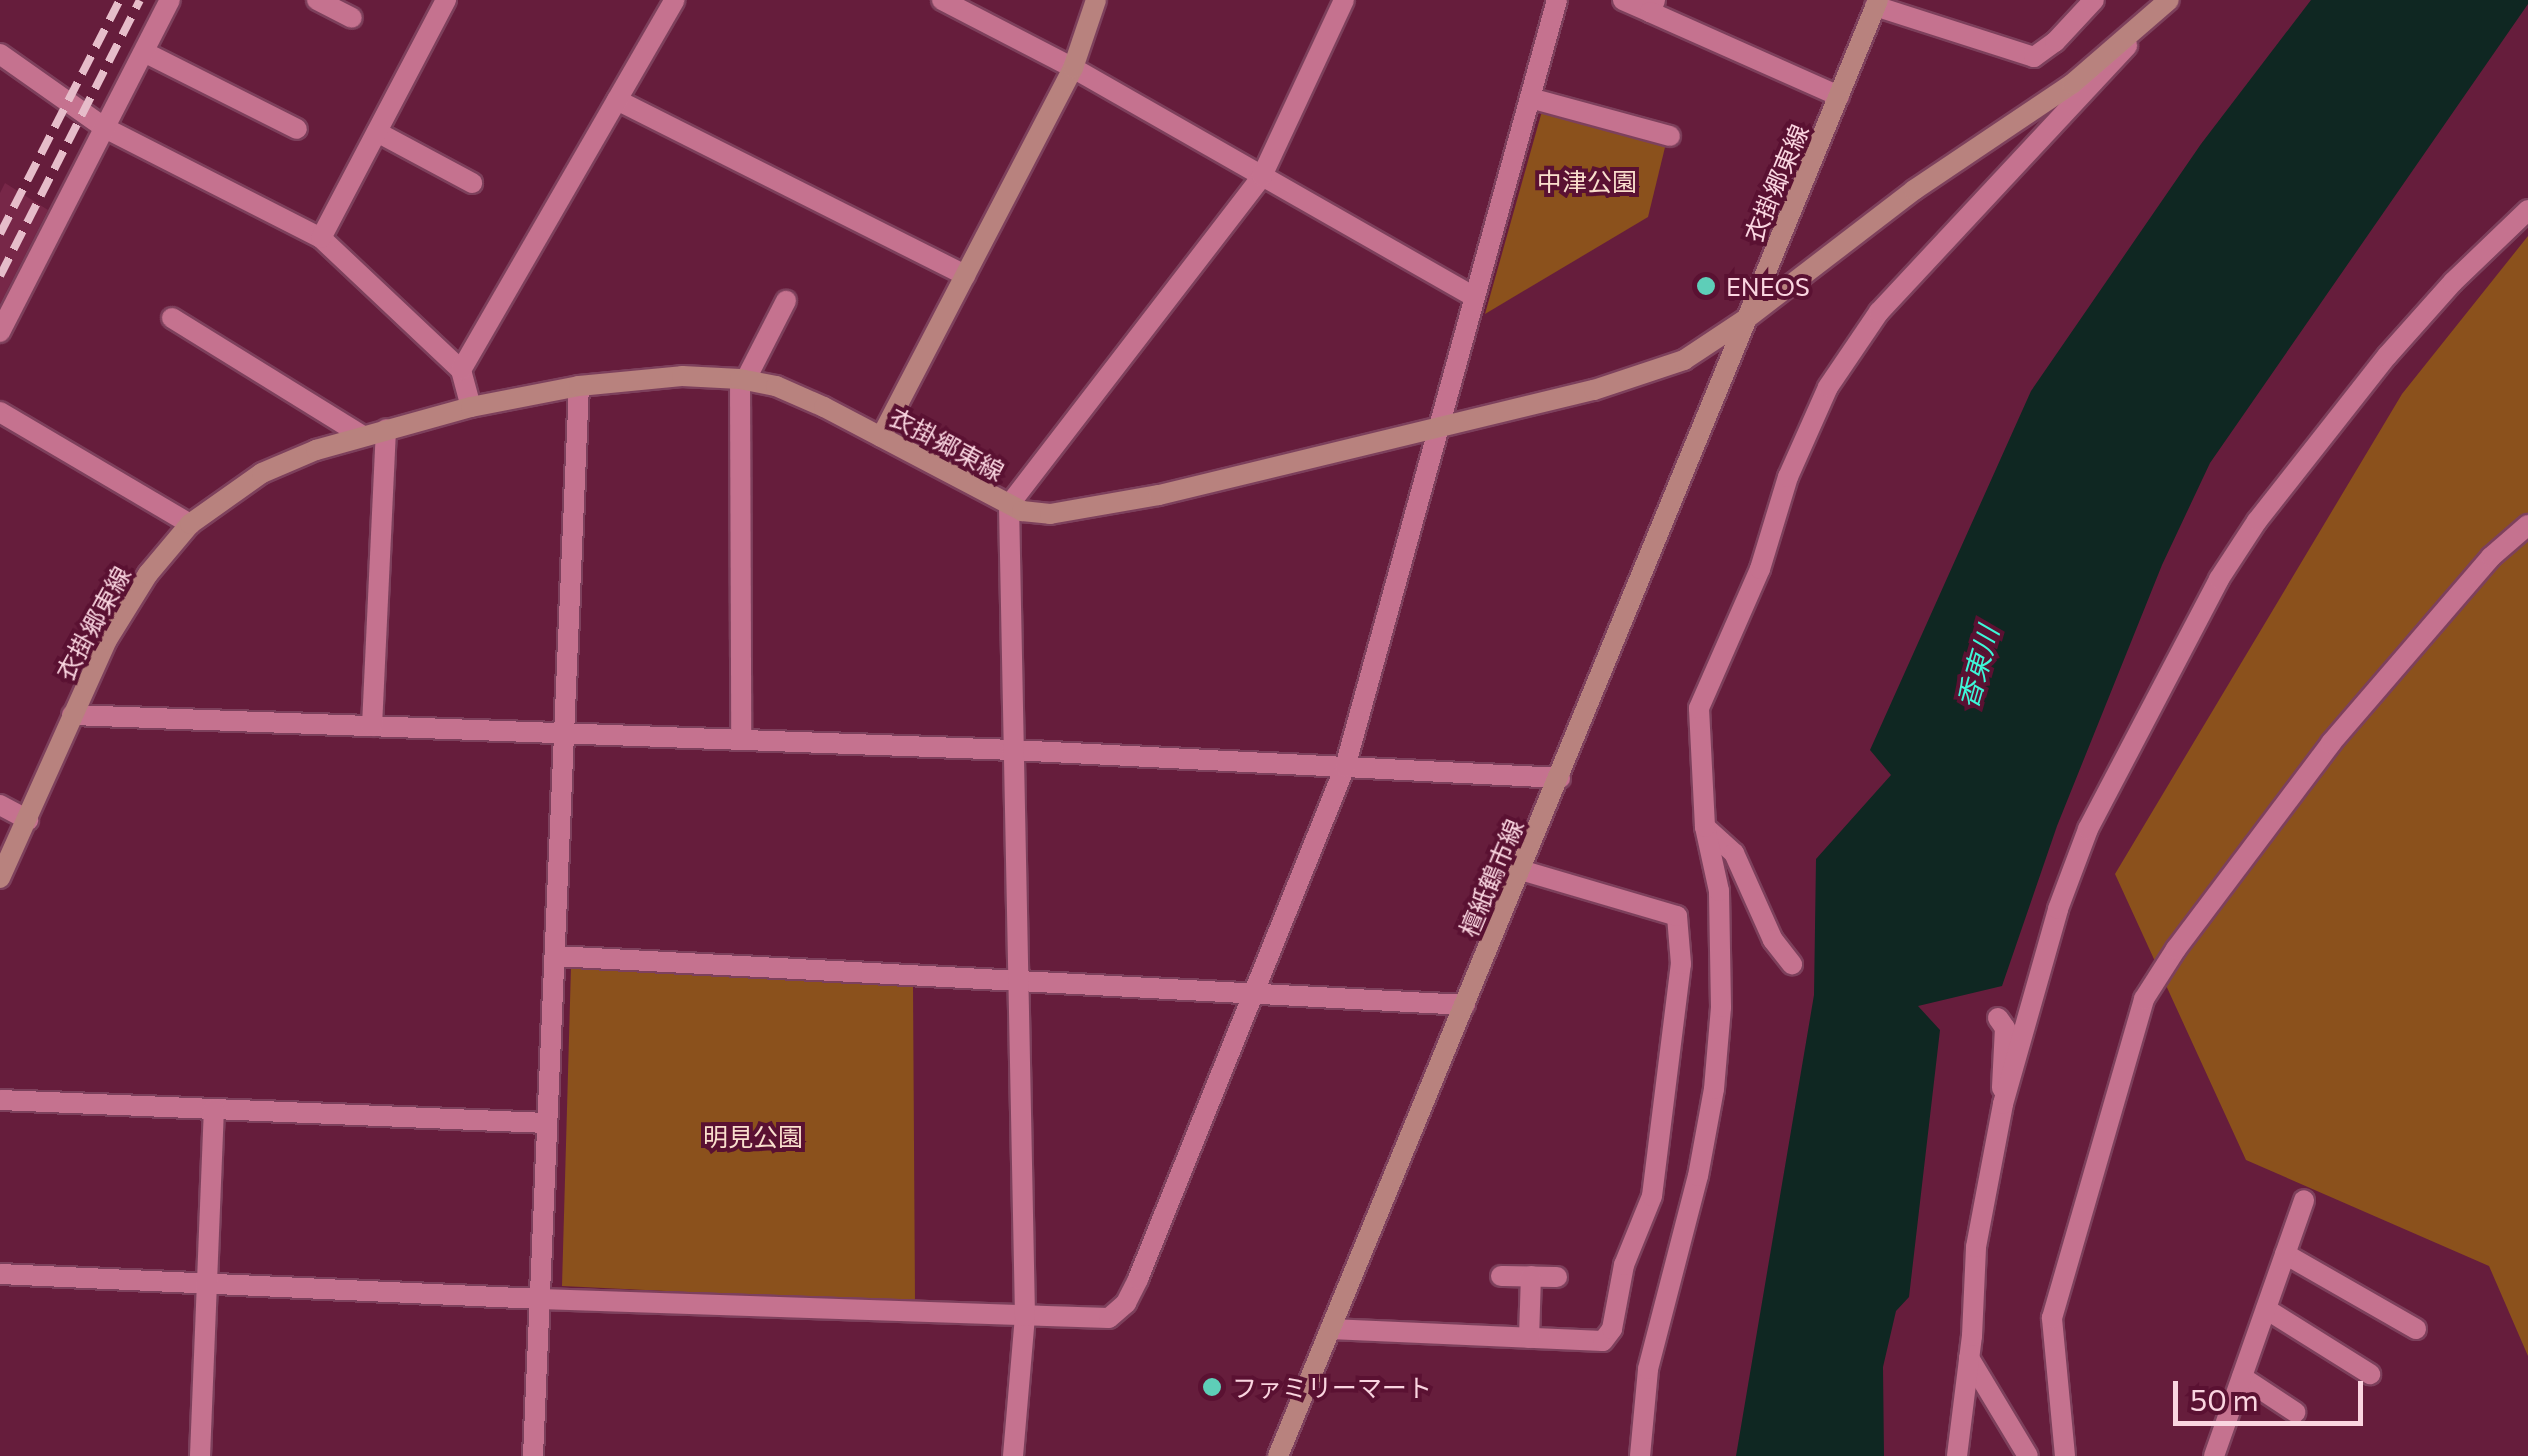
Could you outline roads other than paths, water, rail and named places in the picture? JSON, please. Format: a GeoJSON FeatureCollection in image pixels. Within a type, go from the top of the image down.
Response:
{"type":"FeatureCollection","features":[{"type":"Feature","properties":{"kind":"main road"},"geometry":{"type":"LineString","coordinates":[[881,436],[1073,68],[1096,0]]}},
{"type":"Feature","properties":{"kind":"main road"},"geometry":{"type":"LineString","coordinates":[[1746,319],[1914,190],[2072,84],[2169,0]]}},
{"type":"Feature","properties":{"kind":"main road","name":"衣掛郷東線"},"geometry":{"type":"LineString","coordinates":[[0,878],[72,714],[125,606],[190,524],[262,474],[360,434],[471,407],[580,386],[682,376],[743,379],[776,386],[881,436],[1009,505],[1050,514],[1090,509],[1594,390],[1684,360],[1746,319],[1877,3]]}},
{"type":"Feature","properties":{"kind":"main road","name":"檀紙鶴市線"},"geometry":{"type":"LineString","coordinates":[[1278,1456],[1746,319]]}},
{"type":"Feature","properties":{"kind":"street"},"geometry":{"type":"LineString","coordinates":[[0,332],[170,0]]}},
{"type":"Feature","properties":{"kind":"street"},"geometry":{"type":"LineString","coordinates":[[317,0],[352,18]]}},
{"type":"Feature","properties":{"kind":"street"},"geometry":{"type":"LineString","coordinates":[[321,238],[446,0]]}},
{"type":"Feature","properties":{"kind":"street"},"geometry":{"type":"LineString","coordinates":[[461,370],[675,0]]}},
{"type":"Feature","properties":{"kind":"street"},"geometry":{"type":"LineString","coordinates":[[942,0],[1073,68],[1474,297]]}},
{"type":"Feature","properties":{"kind":"street"},"geometry":{"type":"LineString","coordinates":[[1013,1456],[1025,1316],[1009,505],[1262,176],[1344,0]]}},
{"type":"Feature","properties":{"kind":"street"},"geometry":{"type":"LineString","coordinates":[[0,1274],[540,1299],[1110,1318],[1126,1303],[1345,766],[1557,0]]}},
{"type":"Feature","properties":{"kind":"street"},"geometry":{"type":"LineString","coordinates":[[1624,0],[1653,6],[1839,96]]}},
{"type":"Feature","properties":{"kind":"street"},"geometry":{"type":"LineString","coordinates":[[1877,3],[2034,57],[2055,42],[2094,0]]}},
{"type":"Feature","properties":{"kind":"street"},"geometry":{"type":"LineString","coordinates":[[1640,1456],[1648,1369],[1698,1176],[1714,1090],[1723,943],[1719,892],[1706,827],[1699,708],[1760,570],[1788,478],[1828,387],[1879,312],[2169,0]]}},
{"type":"Feature","properties":{"kind":"street"},"geometry":{"type":"LineString","coordinates":[[144,52],[297,129]]}},
{"type":"Feature","properties":{"kind":"street"},"geometry":{"type":"LineString","coordinates":[[0,54],[104,128],[321,238],[461,370],[471,407]]}},
{"type":"Feature","properties":{"kind":"street"},"geometry":{"type":"LineString","coordinates":[[1530,98],[1670,136]]}},
{"type":"Feature","properties":{"kind":"street"},"geometry":{"type":"LineString","coordinates":[[617,100],[965,274]]}},
{"type":"Feature","properties":{"kind":"street"},"geometry":{"type":"LineString","coordinates":[[376,132],[472,183]]}},
{"type":"Feature","properties":{"kind":"street"},"geometry":{"type":"LineString","coordinates":[[1956,1456],[1970,1358],[1976,1248],[2004,1104],[2071,869],[2218,579],[2256,521],[2387,356],[2453,282],[2528,210]]}},
{"type":"Feature","properties":{"kind":"street"},"geometry":{"type":"LineString","coordinates":[[741,740],[743,379],[786,301]]}},
{"type":"Feature","properties":{"kind":"street"},"geometry":{"type":"LineString","coordinates":[[172,318],[360,434]]}},
{"type":"Feature","properties":{"kind":"street"},"geometry":{"type":"LineString","coordinates":[[533,1456],[580,386]]}},
{"type":"Feature","properties":{"kind":"street"},"geometry":{"type":"LineString","coordinates":[[0,412],[190,524]]}},
{"type":"Feature","properties":{"kind":"street"},"geometry":{"type":"LineString","coordinates":[[372,726],[386,428]]}},
{"type":"Feature","properties":{"kind":"street"},"geometry":{"type":"LineString","coordinates":[[2066,1456],[2052,1318],[2144,999],[2176,949],[2331,743],[2491,557],[2528,525]]}},
{"type":"Feature","properties":{"kind":"street"},"geometry":{"type":"LineString","coordinates":[[72,714],[1012,750],[1560,778]]}},
{"type":"Feature","properties":{"kind":"street"},"geometry":{"type":"LineString","coordinates":[[0,804],[28,820]]}},
{"type":"Feature","properties":{"kind":"street"},"geometry":{"type":"LineString","coordinates":[[1706,827],[1734,853],[1773,940],[1792,964]]}},
{"type":"Feature","properties":{"kind":"street"},"geometry":{"type":"LineString","coordinates":[[1330,1329],[1603,1341],[1612,1329],[1624,1266],[1652,1196],[1681,964],[1677,916],[1521,870]]}},
{"type":"Feature","properties":{"kind":"street"},"geometry":{"type":"LineString","coordinates":[[555,956],[1465,1005]]}},
{"type":"Feature","properties":{"kind":"street"},"geometry":{"type":"LineString","coordinates":[[1998,1018],[2006,1028],[2000,1063],[2004,1104]]}},
{"type":"Feature","properties":{"kind":"street"},"geometry":{"type":"LineString","coordinates":[[0,1100],[548,1123]]}},
{"type":"Feature","properties":{"kind":"street"},"geometry":{"type":"LineString","coordinates":[[200,1456],[214,1110]]}},
{"type":"Feature","properties":{"kind":"street"},"geometry":{"type":"LineString","coordinates":[[2214,1456],[2304,1200]]}},
{"type":"Feature","properties":{"kind":"street"},"geometry":{"type":"LineString","coordinates":[[2285,1254],[2416,1329]]}},
{"type":"Feature","properties":{"kind":"street"},"geometry":{"type":"LineString","coordinates":[[1501,1276],[1558,1277]]}},
{"type":"Feature","properties":{"kind":"street"},"geometry":{"type":"LineString","coordinates":[[1529,1338],[1531,1276]]}},
{"type":"Feature","properties":{"kind":"street"},"geometry":{"type":"LineString","coordinates":[[2266,1309],[2370,1374]]}},
{"type":"Feature","properties":{"kind":"street"},"geometry":{"type":"LineString","coordinates":[[1970,1358],[2017,1451]]}},
{"type":"Feature","properties":{"kind":"street"},"geometry":{"type":"LineString","coordinates":[[2242,1377],[2294,1412]]}},
{"type":"Feature","properties":{"kind":"water","name":"香東川"},"geometry":{"type":"Polygon","coordinates":[[[2311,0],[2528,0],[2528,4],[2210,463],[2162,565],[2057,826],[2002,986],[1918,1006],[1940,1030],[1909,1297],[1896,1311],[1883,1367],[1884,1456],[1736,1456],[1814,995],[1816,859],[1891,775],[1870,750],[2031,391],[2201,144],[2311,0]]]}},
{"type":"Feature","properties":{"kind":"railway"},"geometry":{"type":"LineString","coordinates":[[0,234],[120,0]]}},
{"type":"Feature","properties":{"kind":"railway"},"geometry":{"type":"LineString","coordinates":[[0,276],[140,0]]}},
{"type":"Feature","properties":{"kind":"place","name":"ENEOS"},"geometry":{"type":"Point","coordinates":[1706,286]}},
{"type":"Feature","properties":{"kind":"place","name":"ファミリーマート"},"geometry":{"type":"Point","coordinates":[1212,1387]}},
{"type":"Feature","properties":{"kind":"park label","name":"中津公園"},"geometry":{"type":"Point","coordinates":[1587,181]}},
{"type":"Feature","properties":{"kind":"park label","name":"明見公園"},"geometry":{"type":"Point","coordinates":[753,1136]}}]}
